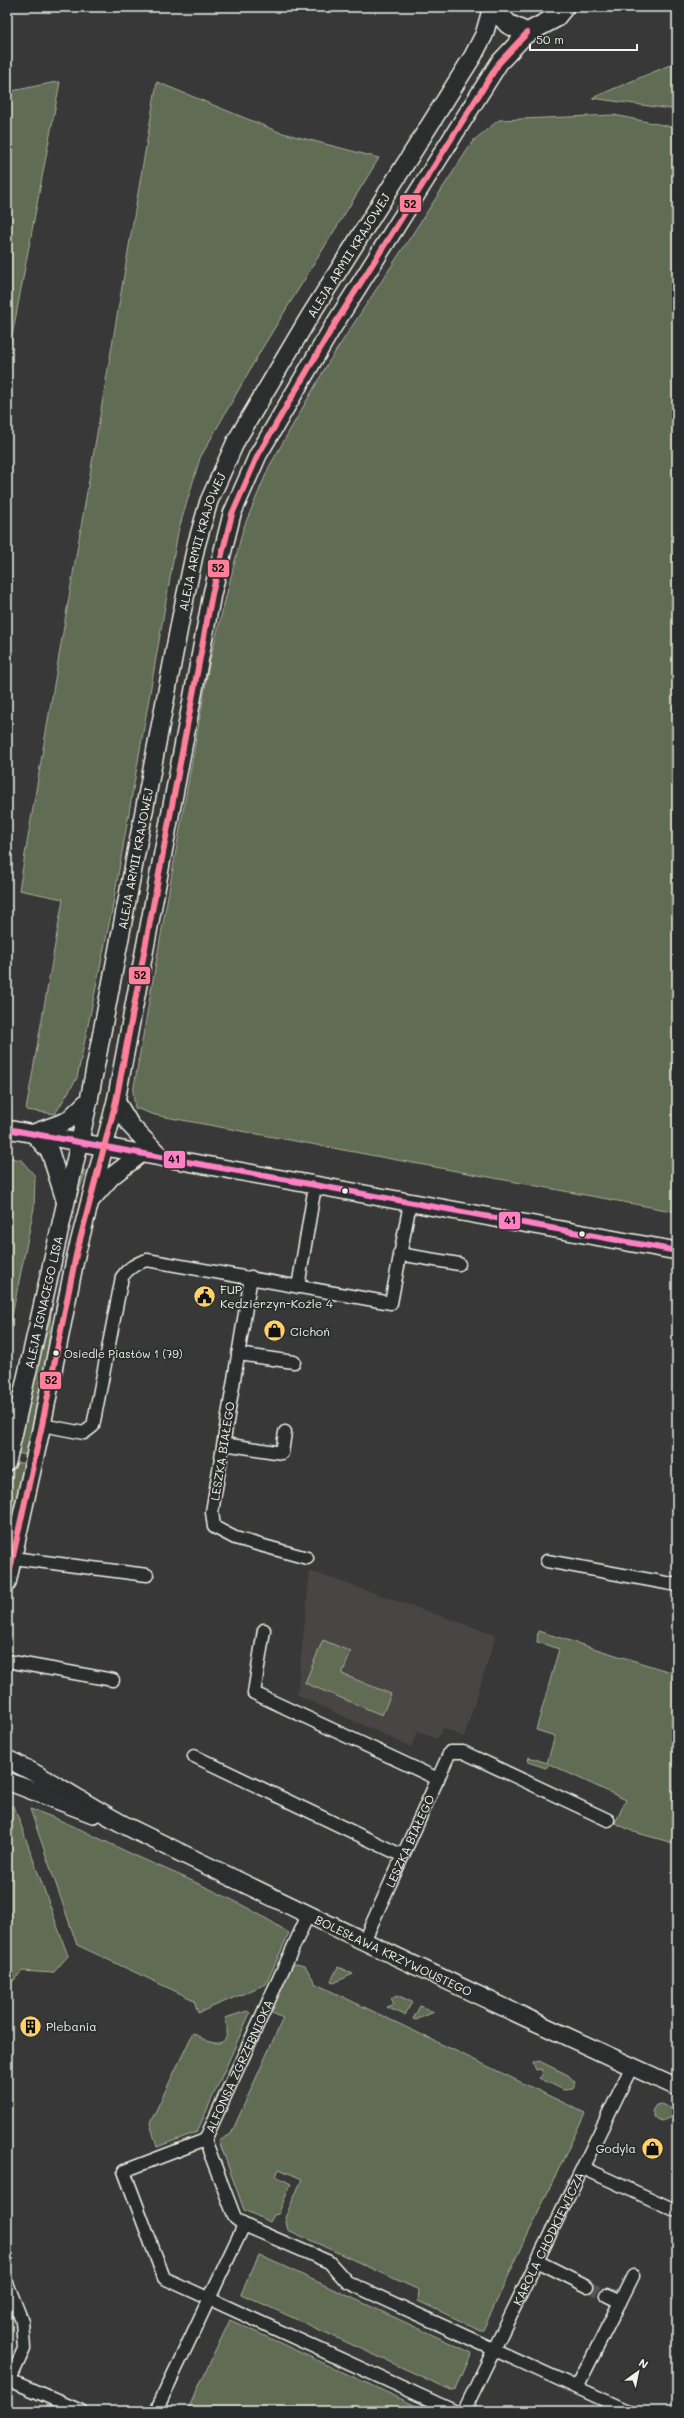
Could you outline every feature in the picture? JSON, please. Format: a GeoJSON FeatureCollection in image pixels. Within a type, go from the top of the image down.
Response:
{"type":"FeatureCollection","features":[{"type":"Feature","properties":{"kind":"main road"},"geometry":{"type":"LineString","coordinates":[[492,7],[508,24],[528,33],[555,18],[564,7]]}},
{"type":"Feature","properties":{"kind":"main road","name":"ALEJA ARMII KRAJOWEJ"},"geometry":{"type":"LineString","coordinates":[[80,1142],[181,616],[196,546],[209,501],[236,442],[268,384],[484,35],[492,7]]}},
{"type":"Feature","properties":{"kind":"main road","name":"ALEJA ARMII KRAJOWEJ"},"geometry":{"type":"LineString","coordinates":[[105,1147],[116,1100],[212,594],[221,555],[239,497],[258,455],[331,330],[499,63],[528,33]]}},
{"type":"Feature","properties":{"kind":"main road"},"geometry":{"type":"LineString","coordinates":[[34,1134],[67,1121],[89,1100]]}},
{"type":"Feature","properties":{"kind":"main road"},"geometry":{"type":"LineString","coordinates":[[116,1100],[131,1126],[161,1157]]}},
{"type":"Feature","properties":{"kind":"main road"},"geometry":{"type":"LineString","coordinates":[[7,1129],[315,1186],[677,1250]]}},
{"type":"Feature","properties":{"kind":"main road"},"geometry":{"type":"LineString","coordinates":[[34,1134],[50,1152],[65,1202]]}},
{"type":"Feature","properties":{"kind":"main road","name":"ALEJA IGNACEGO LISA"},"geometry":{"type":"LineString","coordinates":[[7,1462],[65,1202],[80,1142]]}},
{"type":"Feature","properties":{"kind":"main road","name":"ALEJA IGNACEGO LISA"},"geometry":{"type":"LineString","coordinates":[[7,1583],[42,1425],[76,1256],[105,1147]]}},
{"type":"Feature","properties":{"kind":"main road"},"geometry":{"type":"LineString","coordinates":[[90,1202],[112,1176],[142,1153]]}},
{"type":"Feature","properties":{"kind":"main road","name":"BOLESŁAWA KRZYWOUSTEGO"},"geometry":{"type":"LineString","coordinates":[[7,1749],[24,1767]]}},
{"type":"Feature","properties":{"kind":"main road","name":"BOLESŁAWA KRZYWOUSTEGO"},"geometry":{"type":"LineString","coordinates":[[7,1759],[75,1795],[112,1820],[364,1942],[677,2087]]}},
{"type":"Feature","properties":{"kind":"main road","name":"BOLESŁAWA KRZYWOUSTEGO"},"geometry":{"type":"LineString","coordinates":[[7,1781],[80,1811],[112,1820]]}},
{"type":"Feature","properties":{"kind":"street"},"geometry":{"type":"LineString","coordinates":[[298,1287],[315,1186]]}},
{"type":"Feature","properties":{"kind":"street"},"geometry":{"type":"LineString","coordinates":[[42,1425],[84,1432],[93,1426],[122,1278],[127,1269],[138,1262],[147,1260],[251,1277],[298,1287],[391,1303],[399,1254],[410,1203]]}},
{"type":"Feature","properties":{"kind":"street"},"geometry":{"type":"LineString","coordinates":[[399,1254],[459,1264]]}},
{"type":"Feature","properties":{"kind":"street","name":"LESZKA BIAŁEGO"},"geometry":{"type":"LineString","coordinates":[[251,1277],[212,1512],[214,1527],[235,1538],[307,1558]]}},
{"type":"Feature","properties":{"kind":"street"},"geometry":{"type":"LineString","coordinates":[[238,1354],[294,1362]]}},
{"type":"Feature","properties":{"kind":"street"},"geometry":{"type":"LineString","coordinates":[[224,1444],[282,1453],[285,1432]]}},
{"type":"Feature","properties":{"kind":"street"},"geometry":{"type":"LineString","coordinates":[[13,1558],[147,1575]]}},
{"type":"Feature","properties":{"kind":"street"},"geometry":{"type":"LineString","coordinates":[[547,1561],[677,1585]]}},
{"type":"Feature","properties":{"kind":"street"},"geometry":{"type":"LineString","coordinates":[[264,1630],[254,1693],[438,1779]]}},
{"type":"Feature","properties":{"kind":"street"},"geometry":{"type":"LineString","coordinates":[[7,1661],[113,1680]]}},
{"type":"Feature","properties":{"kind":"street","name":"LESZKA BIAŁEGO"},"geometry":{"type":"LineString","coordinates":[[364,1942],[450,1752],[463,1752],[608,1820]]}},
{"type":"Feature","properties":{"kind":"street"},"geometry":{"type":"LineString","coordinates":[[194,1756],[403,1856]]}},
{"type":"Feature","properties":{"kind":"street","name":"ALFONSA ZGRZEBNIOKA"},"geometry":{"type":"LineString","coordinates":[[244,2225],[235,2218],[205,2140],[308,1915]]}},
{"type":"Feature","properties":{"kind":"street","name":"KAROLA CHODKIEWICZA"},"geometry":{"type":"LineString","coordinates":[[464,2411],[632,2066]]}},
{"type":"Feature","properties":{"kind":"street"},"geometry":{"type":"LineString","coordinates":[[205,2140],[124,2171],[164,2278],[454,2411]]}},
{"type":"Feature","properties":{"kind":"street"},"geometry":{"type":"LineString","coordinates":[[582,2168],[677,2211]]}},
{"type":"Feature","properties":{"kind":"street"},"geometry":{"type":"LineString","coordinates":[[156,2411],[244,2225],[329,2262],[347,2282],[628,2411]]}},
{"type":"Feature","properties":{"kind":"street"},"geometry":{"type":"LineString","coordinates":[[537,2261],[587,2286]]}},
{"type":"Feature","properties":{"kind":"street"},"geometry":{"type":"LineString","coordinates":[[577,2387],[633,2276]]}},
{"type":"Feature","properties":{"kind":"street"},"geometry":{"type":"LineString","coordinates":[[7,2283],[22,2321],[24,2349],[8,2382],[81,2411]]}},
{"type":"Feature","properties":{"kind":"street"},"geometry":{"type":"LineString","coordinates":[[606,2295],[620,2302]]}},
{"type":"Feature","properties":{"kind":"shaded area"},"geometry":{"type":"Polygon","coordinates":[[[310,1571],[496,1635],[464,1737],[443,1728],[437,1739],[418,1732],[411,1747],[297,1695],[310,1571]]]}},
{"type":"Feature","properties":{"kind":"green space"},"geometry":{"type":"Polygon","coordinates":[[[677,62],[677,110],[592,98],[677,62]]]}},
{"type":"Feature","properties":{"kind":"green space"},"geometry":{"type":"Polygon","coordinates":[[[60,82],[7,363],[7,92],[60,82]]]}},
{"type":"Feature","properties":{"kind":"green space"},"geometry":{"type":"Polygon","coordinates":[[[157,82],[279,132],[379,158],[261,350],[200,458],[178,532],[112,910],[77,1078],[55,1114],[26,1110],[63,899],[19,890],[157,82]]]}},
{"type":"Feature","properties":{"kind":"green space"},"geometry":{"type":"Polygon","coordinates":[[[614,115],[677,128],[677,1212],[155,1115],[135,1108],[133,1092],[210,660],[243,529],[269,467],[328,363],[474,140],[499,120],[614,115]]]}},
{"type":"Feature","properties":{"kind":"green space"},"geometry":{"type":"Polygon","coordinates":[[[7,1157],[21,1160],[35,1176],[34,1208],[7,1340],[7,1157]]]}},
{"type":"Feature","properties":{"kind":"green space"},"geometry":{"type":"Polygon","coordinates":[[[82,1170],[86,1171],[75,1202],[52,1302],[47,1361],[26,1455],[17,1453],[82,1170]]]}},
{"type":"Feature","properties":{"kind":"green space"},"geometry":{"type":"Polygon","coordinates":[[[15,1462],[25,1464],[12,1524],[7,1527],[7,1502],[15,1462]]]}},
{"type":"Feature","properties":{"kind":"green space"},"geometry":{"type":"Polygon","coordinates":[[[538,1631],[677,1674],[677,1833],[673,1843],[634,1832],[615,1823],[626,1800],[549,1764],[546,1768],[528,1762],[529,1757],[547,1763],[555,1736],[536,1730],[559,1649],[537,1642],[538,1631]]]}},
{"type":"Feature","properties":{"kind":"green space"},"geometry":{"type":"Polygon","coordinates":[[[323,1640],[351,1652],[342,1674],[391,1694],[382,1715],[305,1683],[323,1640]]]}},
{"type":"Feature","properties":{"kind":"green space"},"geometry":{"type":"Polygon","coordinates":[[[7,1806],[14,1806],[68,1956],[53,1973],[22,1971],[7,1988],[7,1806]]]}},
{"type":"Feature","properties":{"kind":"green space"},"geometry":{"type":"Polygon","coordinates":[[[30,1809],[71,1825],[214,1891],[271,1921],[289,1933],[266,1984],[198,2013],[194,2000],[77,1945],[30,1809]]]}},
{"type":"Feature","properties":{"kind":"green space"},"geometry":{"type":"Polygon","coordinates":[[[296,1964],[305,1966],[316,1984],[585,2113],[483,2330],[480,2330],[418,2301],[419,2290],[288,2230],[285,2218],[302,2179],[279,2169],[276,2176],[291,2184],[278,2214],[274,2215],[270,2222],[244,2210],[219,2141],[231,2134],[283,2018],[270,2012],[286,1972],[296,1964]]]}},
{"type":"Feature","properties":{"kind":"green space"},"geometry":{"type":"Polygon","coordinates":[[[338,1967],[353,1974],[334,1983],[331,1981],[338,1967]]]}},
{"type":"Feature","properties":{"kind":"green space"},"geometry":{"type":"Polygon","coordinates":[[[397,1995],[412,2002],[405,2015],[386,2007],[394,2004],[391,1998],[397,1995]]]}},
{"type":"Feature","properties":{"kind":"green space"},"geometry":{"type":"Polygon","coordinates":[[[420,2006],[434,2012],[416,2020],[413,2019],[420,2006]]]}},
{"type":"Feature","properties":{"kind":"green space"},"geometry":{"type":"Polygon","coordinates":[[[247,2011],[250,2013],[197,2132],[157,2147],[150,2123],[193,2033],[204,2040],[221,2043],[226,2038],[227,2034],[225,2018],[247,2011]]]}},
{"type":"Feature","properties":{"kind":"green space"},"geometry":{"type":"Polygon","coordinates":[[[539,2061],[568,2075],[575,2082],[573,2089],[564,2090],[539,2078],[543,2075],[541,2069],[536,2070],[533,2063],[539,2061]]]}},
{"type":"Feature","properties":{"kind":"green space"},"geometry":{"type":"Polygon","coordinates":[[[661,2104],[677,2111],[677,2115],[662,2121],[655,2118],[652,2111],[656,2105],[661,2104]]]}},
{"type":"Feature","properties":{"kind":"green space"},"geometry":{"type":"Polygon","coordinates":[[[259,2255],[472,2353],[456,2389],[451,2390],[241,2294],[259,2255]]]}},
{"type":"Feature","properties":{"kind":"green space"},"geometry":{"type":"Polygon","coordinates":[[[230,2320],[427,2411],[187,2411],[230,2320]]]}},
{"type":"Feature","properties":{"kind":"tunnel"},"geometry":{"type":"LineString","coordinates":[[587,2286],[606,2295]]}},
{"type":"Feature","properties":{"kind":"transit line","name":"52"},"geometry":{"type":"LineString","coordinates":[[7,1583],[42,1425],[76,1255],[116,1101],[212,594],[232,514],[258,455],[331,330],[499,63],[527,33]]}},
{"type":"Feature","properties":{"kind":"transit line","name":"41"},"geometry":{"type":"LineString","coordinates":[[7,1129],[677,1251]]}},
{"type":"Feature","properties":{"kind":"place","name":"FUP Kędzierzyn-Koźle 4"},"geometry":{"type":"Point","coordinates":[205,1296]}},
{"type":"Feature","properties":{"kind":"place","name":"Cichoń"},"geometry":{"type":"Point","coordinates":[275,1331]}},
{"type":"Feature","properties":{"kind":"place","name":"Osiedle Piastów 1 (79)"},"geometry":{"type":"Point","coordinates":[56,1353]}},
{"type":"Feature","properties":{"kind":"place","name":"Plebania"},"geometry":{"type":"Point","coordinates":[30,2026]}},
{"type":"Feature","properties":{"kind":"place","name":"Godyla"},"geometry":{"type":"Point","coordinates":[652,2148]}}]}
